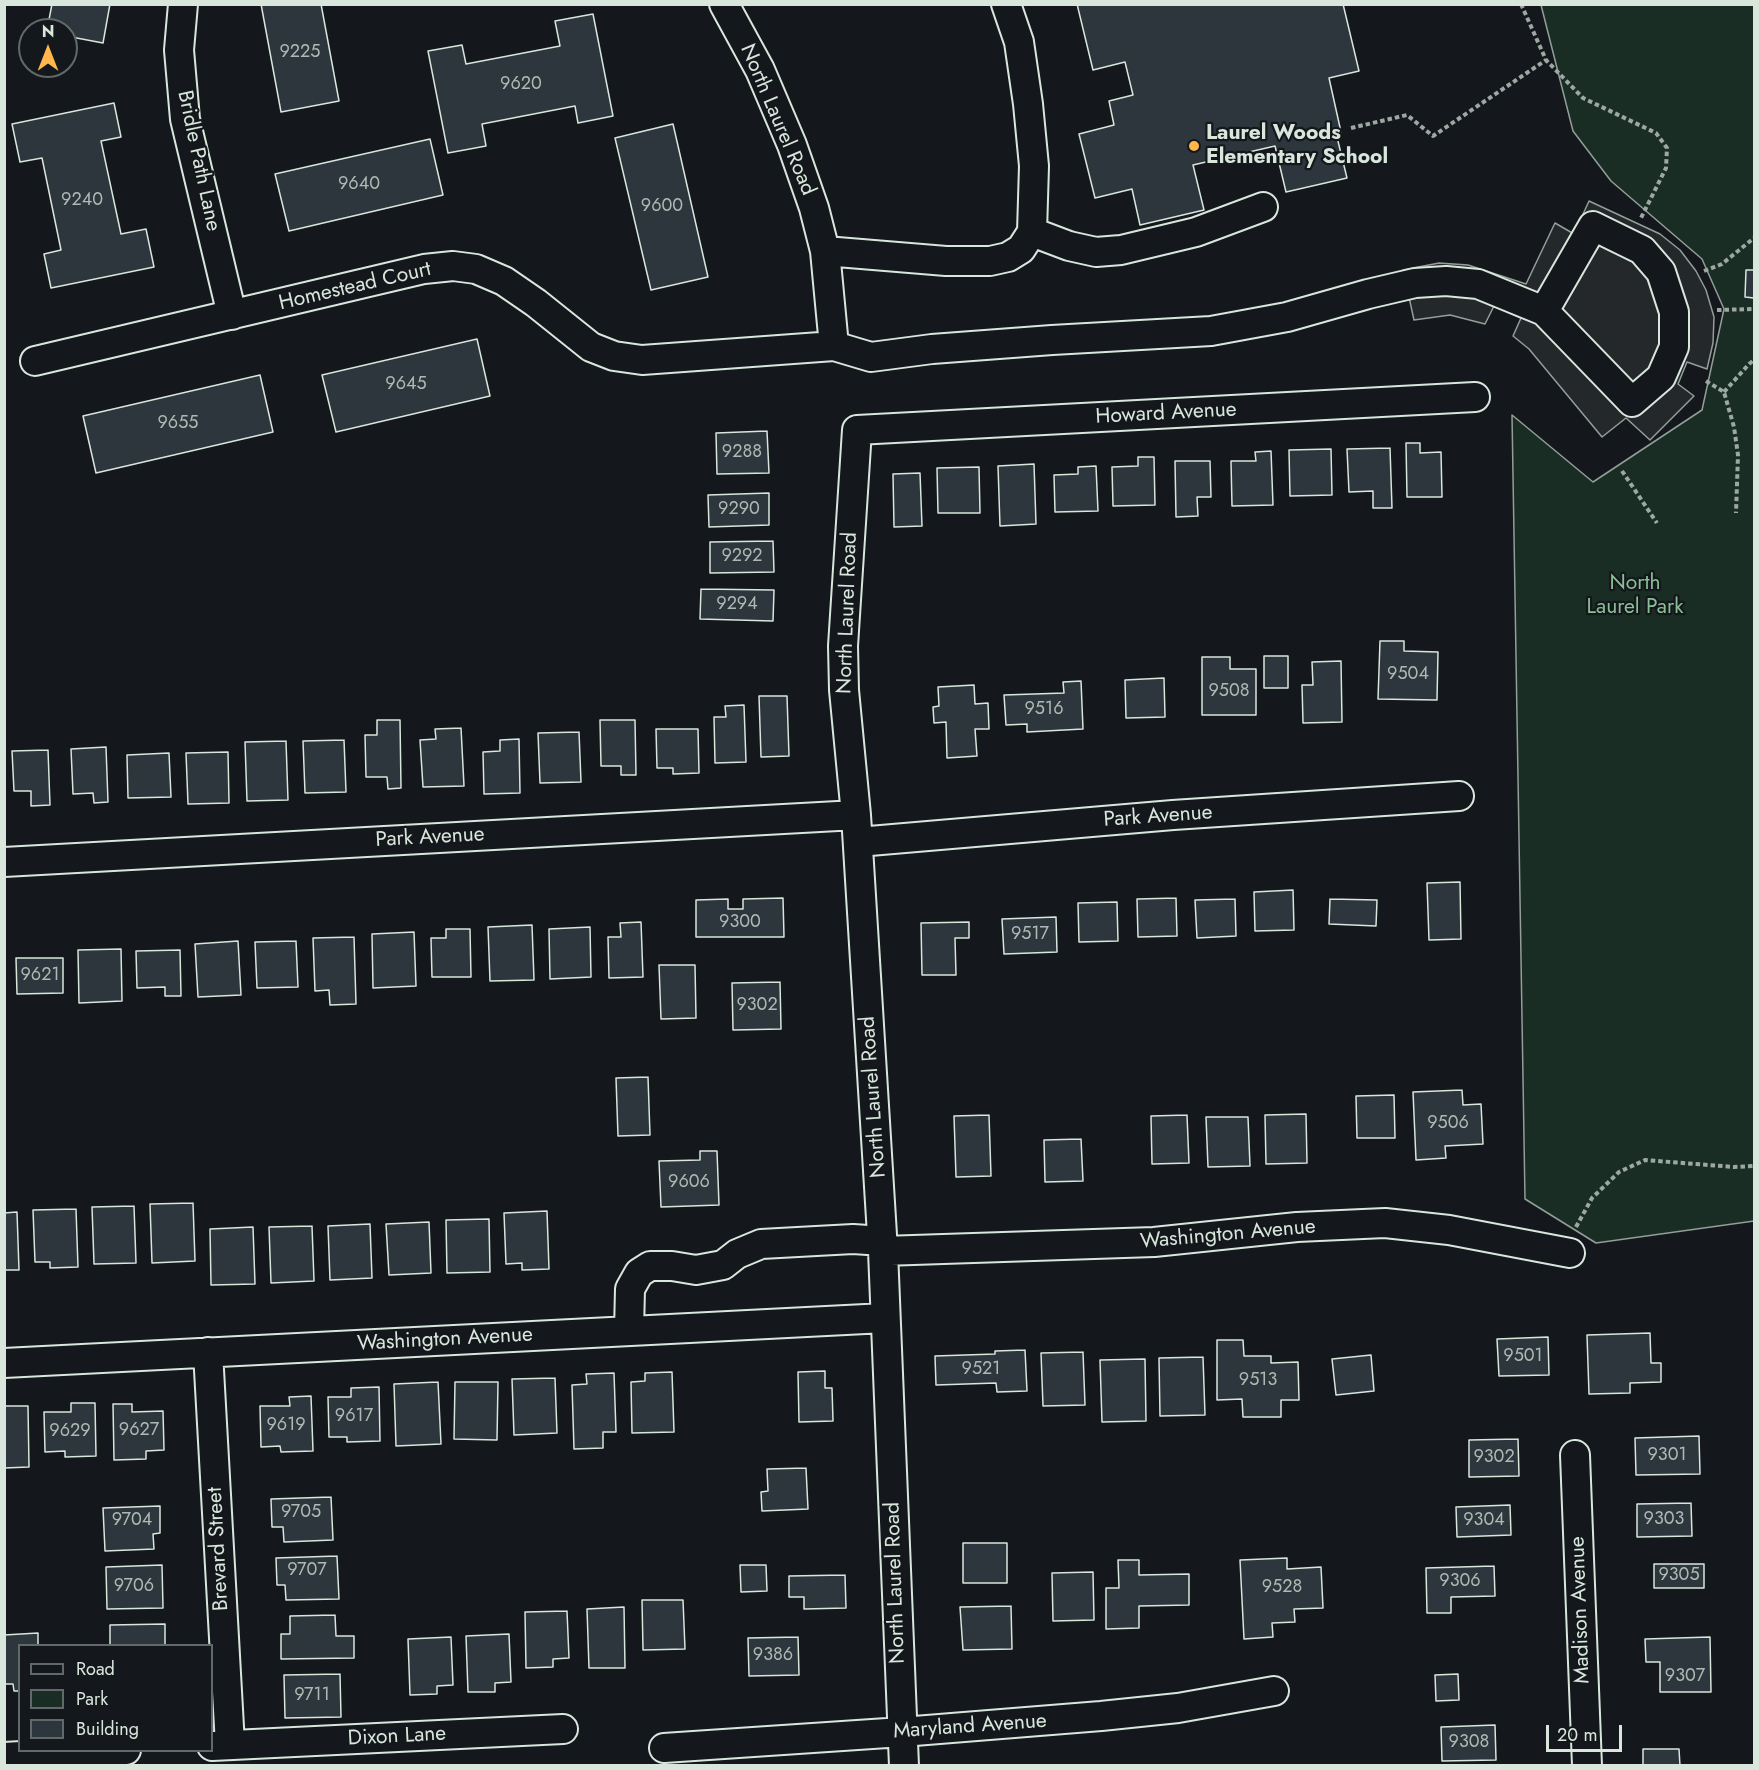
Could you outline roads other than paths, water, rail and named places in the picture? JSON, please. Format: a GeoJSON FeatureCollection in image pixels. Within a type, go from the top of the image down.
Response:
{"type":"FeatureCollection","features":[{"type":"Feature","properties":{"kind":"street","name":"Bridle Path Lane"},"geometry":{"type":"LineString","coordinates":[[183,4],[179,50],[185,119],[232,315]]}},
{"type":"Feature","properties":{"kind":"street"},"geometry":{"type":"LineString","coordinates":[[825,251],[946,261],[990,261],[1008,257],[1021,249],[1032,232],[1034,166],[1019,42],[1006,4]]}},
{"type":"Feature","properties":{"kind":"street","name":"North Laurel Road"},"geometry":{"type":"LineString","coordinates":[[724,5],[760,70],[792,144],[814,208],[825,251],[834,346]]}},
{"type":"Feature","properties":{"kind":"street"},"geometry":{"type":"LineString","coordinates":[[1032,232],[1069,246],[1096,252],[1121,250],[1196,232],[1263,207]]}},
{"type":"Feature","properties":{"kind":"street"},"geometry":{"type":"LineString","coordinates":[[834,346],[871,357],[932,349],[1211,331],[1287,317],[1408,285],[1446,281],[1478,284],[1544,311],[1632,402],[1661,377],[1674,347],[1674,312],[1661,272],[1642,250],[1593,226],[1544,311]]}},
{"type":"Feature","properties":{"kind":"street","name":"Homestead Court"},"geometry":{"type":"LineString","coordinates":[[35,361],[424,269],[453,266],[476,269],[504,281],[536,303],[591,347],[614,356],[642,360],[834,346]]}},
{"type":"Feature","properties":{"kind":"street","name":"Howard Avenue"},"geometry":{"type":"LineString","coordinates":[[857,430],[1475,397]]}},
{"type":"Feature","properties":{"kind":"street","name":"North Laurel Road"},"geometry":{"type":"LineString","coordinates":[[857,430],[843,646],[844,690],[857,828],[883,1246],[904,1766]]}},
{"type":"Feature","properties":{"kind":"street","name":"Park Avenue"},"geometry":{"type":"LineString","coordinates":[[4,862],[1173,815],[1459,796]]}},
{"type":"Feature","properties":{"kind":"street","name":"Washington Avenue"},"geometry":{"type":"LineString","coordinates":[[629,1331],[630,1289],[639,1273],[650,1266],[672,1266],[696,1270],[723,1265],[737,1254],[761,1244],[853,1239],[883,1246],[1154,1242],[1297,1227],[1385,1223],[1449,1230],[1570,1253]]}},
{"type":"Feature","properties":{"kind":"street","name":"Washington Avenue"},"geometry":{"type":"LineString","coordinates":[[4,1364],[885,1318]]}},
{"type":"Feature","properties":{"kind":"street","name":"Brevard Street"},"geometry":{"type":"LineString","coordinates":[[208,1352],[221,1746]]}},
{"type":"Feature","properties":{"kind":"street","name":"Madison Avenue"},"geometry":{"type":"LineString","coordinates":[[1575,1455],[1587,1766]]}},
{"type":"Feature","properties":{"kind":"street","name":"Maryland Avenue"},"geometry":{"type":"LineString","coordinates":[[664,1748],[1101,1716],[1178,1708],[1274,1691]]}},
{"type":"Feature","properties":{"kind":"street","name":"Dixon Lane"},"geometry":{"type":"LineString","coordinates":[[221,1746],[563,1729]]}},
{"type":"Feature","properties":{"kind":"street"},"geometry":{"type":"LineString","coordinates":[[4,1757],[91,1752]]}},
{"type":"Feature","properties":{"kind":"place","name":"Laurel Woods Elementary School"},"geometry":{"type":"Point","coordinates":[1194,146]}},
{"type":"Feature","properties":{"kind":"park label","name":"North Laurel Park"},"geometry":{"type":"Point","coordinates":[1635,596]}}]}
